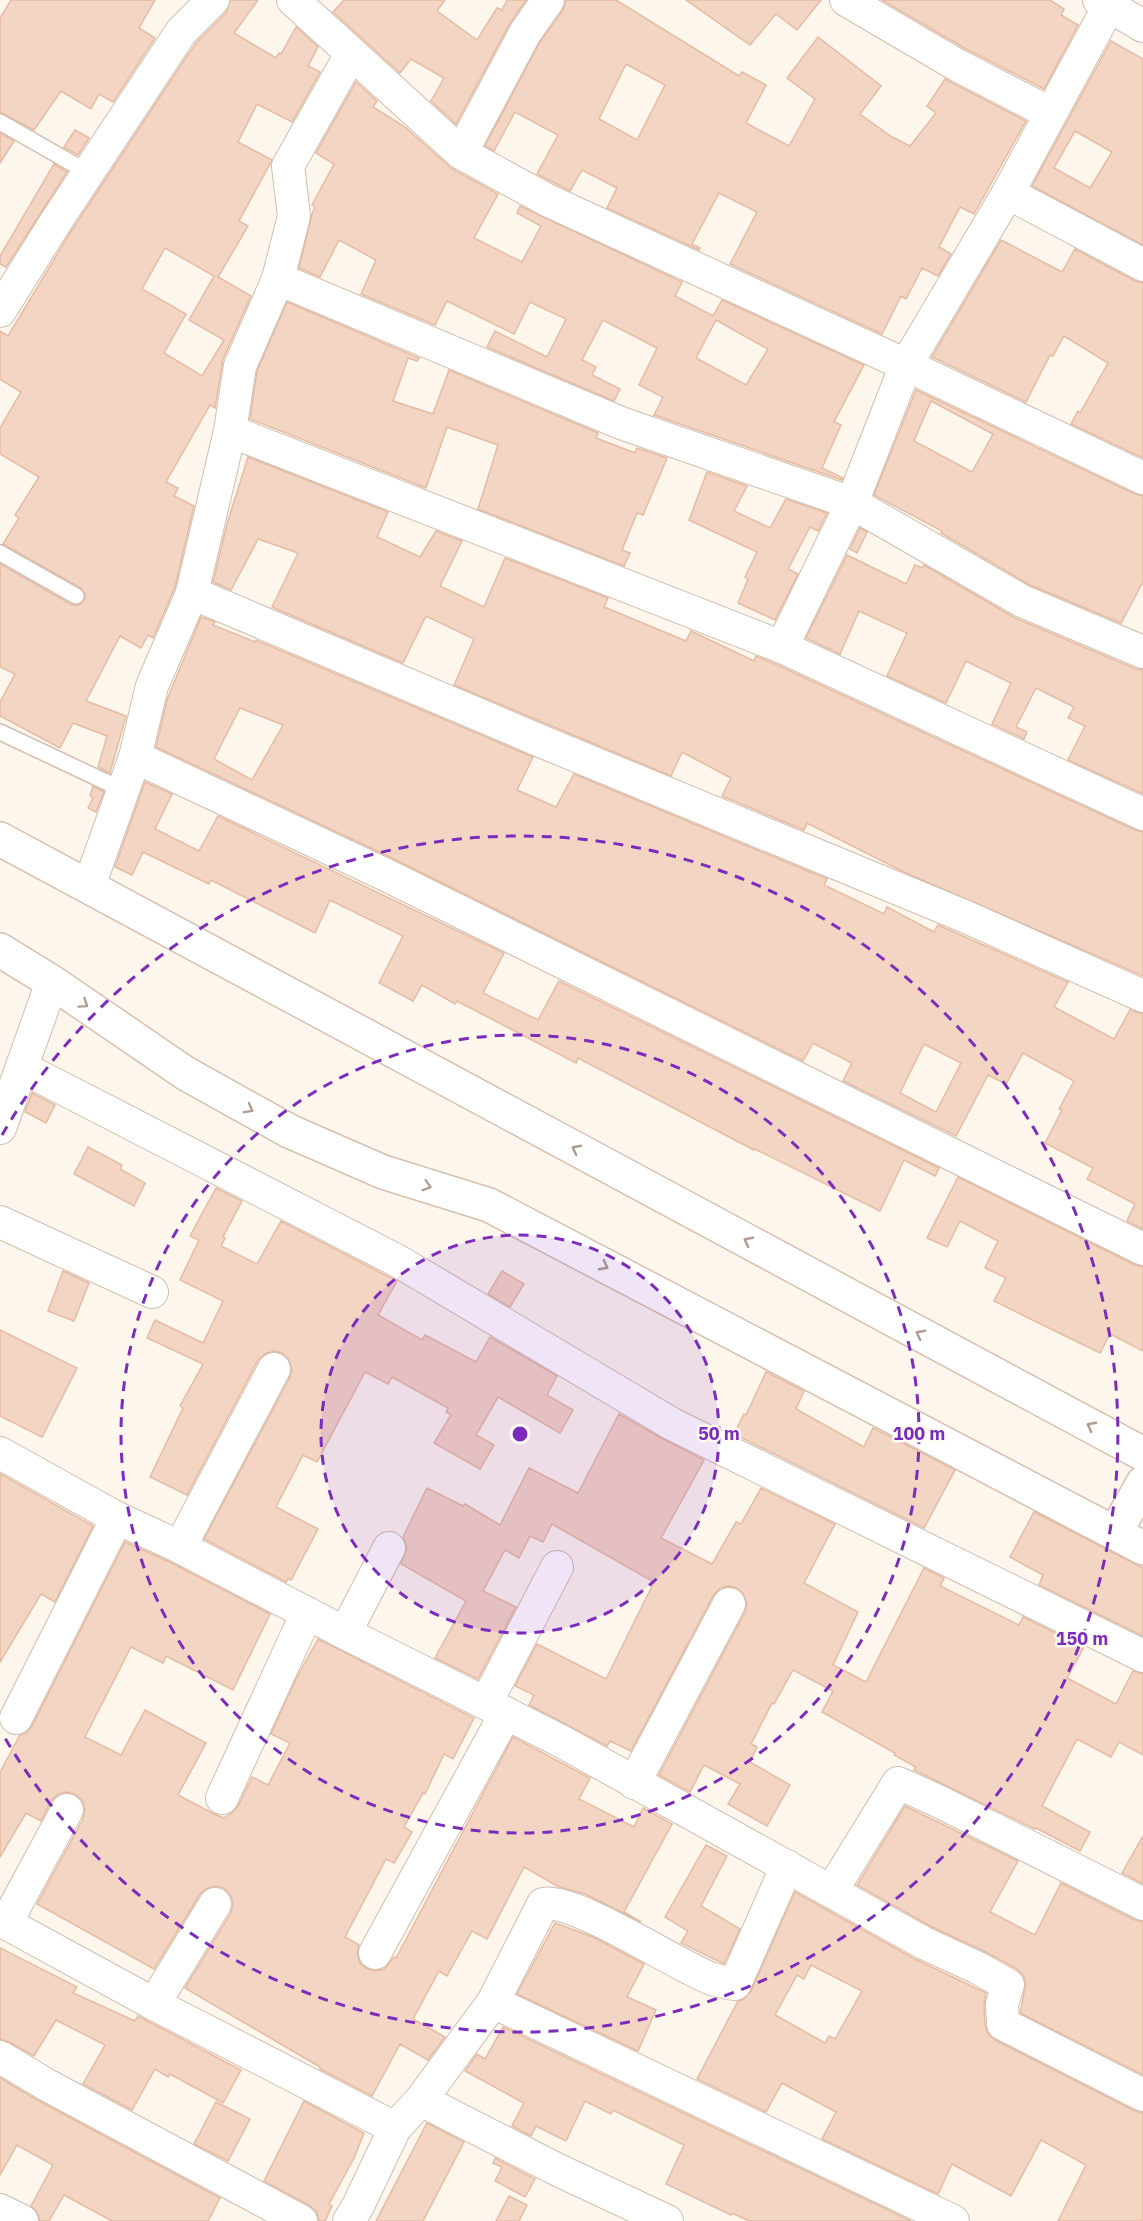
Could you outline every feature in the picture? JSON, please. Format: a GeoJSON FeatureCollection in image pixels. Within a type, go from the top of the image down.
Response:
{"type":"FeatureCollection","features":[{"type":"Feature","properties":{"kind":"street"},"geometry":{"type":"LineString","coordinates":[[0,311],[181,32],[213,0]]}},
{"type":"Feature","properties":{"kind":"street"},"geometry":{"type":"LineString","coordinates":[[293,0],[461,153],[546,200],[906,365],[1143,478]]}},
{"type":"Feature","properties":{"kind":"street"},"geometry":{"type":"LineString","coordinates":[[461,153],[525,33],[548,0]]}},
{"type":"Feature","properties":{"kind":"street"},"geometry":{"type":"LineString","coordinates":[[846,0],[957,65],[1050,113]]}},
{"type":"Feature","properties":{"kind":"street"},"geometry":{"type":"LineString","coordinates":[[782,647],[852,502],[906,365],[1008,193],[1104,3],[1143,26]]}},
{"type":"Feature","properties":{"kind":"street"},"geometry":{"type":"LineString","coordinates":[[89,886],[135,757],[152,686],[192,593],[230,431],[240,366],[278,279],[294,216],[288,166],[351,54]]}},
{"type":"Feature","properties":{"kind":"street"},"geometry":{"type":"LineString","coordinates":[[1008,193],[1143,265]]}},
{"type":"Feature","properties":{"kind":"street"},"geometry":{"type":"LineString","coordinates":[[278,279],[621,423],[852,502],[1022,601],[1143,652]]}},
{"type":"Feature","properties":{"kind":"street"},"geometry":{"type":"LineString","coordinates":[[230,431],[782,647],[1143,814]]}},
{"type":"Feature","properties":{"kind":"street"},"geometry":{"type":"LineString","coordinates":[[192,593],[543,742],[964,915],[1143,996]]}},
{"type":"Feature","properties":{"kind":"street"},"geometry":{"type":"LineString","coordinates":[[135,757],[386,875],[1143,1249]]}},
{"type":"Feature","properties":{"kind":"street"},"geometry":{"type":"LineString","coordinates":[[0,840],[1143,1454]]}},
{"type":"Feature","properties":{"kind":"street"},"geometry":{"type":"LineString","coordinates":[[0,950],[52,982],[184,1073],[289,1131],[383,1172],[489,1205],[1129,1541],[1143,1483]]}},
{"type":"Feature","properties":{"kind":"street"},"geometry":{"type":"LineString","coordinates":[[0,1128],[52,982]]}},
{"type":"Feature","properties":{"kind":"street"},"geometry":{"type":"LineString","coordinates":[[23,1068],[398,1261],[672,1424],[1143,1656]]}},
{"type":"Feature","properties":{"kind":"street"},"geometry":{"type":"LineString","coordinates":[[0,1221],[152,1292]]}},
{"type":"Feature","properties":{"kind":"street"},"geometry":{"type":"LineString","coordinates":[[180,1547],[274,1369]]}},
{"type":"Feature","properties":{"kind":"street"},"geometry":{"type":"LineString","coordinates":[[0,1453],[117,1518],[180,1547],[345,1634],[559,1740],[924,1943],[978,1968],[1008,1985],[1002,2004],[1003,2024],[1143,2095]]}},
{"type":"Feature","properties":{"kind":"street"},"geometry":{"type":"LineString","coordinates":[[16,1718],[117,1518]]}},
{"type":"Feature","properties":{"kind":"street"},"geometry":{"type":"LineString","coordinates":[[345,1634],[389,1548]]}},
{"type":"Feature","properties":{"kind":"street"},"geometry":{"type":"LineString","coordinates":[[375,1953],[496,1708],[557,1567]]}},
{"type":"Feature","properties":{"kind":"street"},"geometry":{"type":"LineString","coordinates":[[634,1782],[729,1604]]}},
{"type":"Feature","properties":{"kind":"street"},"geometry":{"type":"LineString","coordinates":[[222,1798],[307,1613]]}},
{"type":"Feature","properties":{"kind":"street"},"geometry":{"type":"LineString","coordinates":[[832,1890],[898,1783],[1143,1904]]}},
{"type":"Feature","properties":{"kind":"street"},"geometry":{"type":"LineString","coordinates":[[68,1810],[3,1921],[154,2004],[395,2128]]}},
{"type":"Feature","properties":{"kind":"street"},"geometry":{"type":"LineString","coordinates":[[349,2221],[395,2128],[421,2100],[493,2002],[543,1904],[551,1902],[588,1916],[712,1979],[735,1984],[786,1866]]}},
{"type":"Feature","properties":{"kind":"street"},"geometry":{"type":"LineString","coordinates":[[154,2004],[215,1904]]}},
{"type":"Feature","properties":{"kind":"street"},"geometry":{"type":"LineString","coordinates":[[493,2002],[953,2221]]}},
{"type":"Feature","properties":{"kind":"street"},"geometry":{"type":"LineString","coordinates":[[0,2056],[47,2085],[301,2221]]}},
{"type":"Feature","properties":{"kind":"street"},"geometry":{"type":"LineString","coordinates":[[421,2100],[558,2170],[667,2221]]}},
{"type":"Feature","properties":{"kind":"street"},"geometry":{"type":"LineString","coordinates":[[0,2210],[22,2221]]}},
{"type":"Feature","properties":{"kind":"lane"},"geometry":{"type":"LineString","coordinates":[[0,122],[89,173]]}},
{"type":"Feature","properties":{"kind":"lane"},"geometry":{"type":"LineString","coordinates":[[0,553],[76,596]]}},
{"type":"Feature","properties":{"kind":"lane"},"geometry":{"type":"LineString","coordinates":[[0,732],[123,790]]}},
{"type":"Feature","properties":{"kind":"building"},"geometry":{"type":"Polygon","coordinates":[[[11,0],[155,0],[139,28],[155,38],[113,102],[99,94],[91,109],[61,91],[34,130],[0,112],[0,18],[11,0]]]}},
{"type":"Feature","properties":{"kind":"building"},"geometry":{"type":"Polygon","coordinates":[[[230,0],[258,0],[234,33],[276,58],[279,53],[281,54],[296,27],[318,47],[308,66],[320,72],[292,122],[257,104],[238,142],[272,160],[239,221],[248,226],[218,277],[251,296],[223,359],[215,408],[210,405],[166,482],[178,488],[174,496],[194,506],[175,587],[153,638],[148,635],[141,648],[120,636],[86,701],[126,716],[110,773],[98,767],[107,736],[73,723],[60,748],[0,716],[0,702],[15,674],[0,667],[0,564],[72,605],[80,605],[86,597],[81,588],[3,544],[19,518],[15,515],[39,477],[0,454],[0,428],[21,392],[0,379],[0,331],[8,336],[70,233],[187,56],[197,42],[226,13],[230,0]],[[165,248],[142,289],[186,314],[164,353],[202,376],[224,340],[189,320],[214,276],[165,248]]]}},
{"type":"Feature","properties":{"kind":"building"},"geometry":{"type":"Polygon","coordinates":[[[344,0],[445,0],[437,11],[477,40],[497,8],[502,10],[507,0],[526,0],[509,25],[456,124],[431,101],[444,78],[411,59],[400,73],[333,12],[344,0]]]}},
{"type":"Feature","properties":{"kind":"building"},"geometry":{"type":"Polygon","coordinates":[[[566,0],[616,0],[739,76],[742,72],[766,85],[746,123],[789,146],[815,99],[787,78],[818,37],[881,86],[860,114],[892,137],[910,146],[936,113],[927,106],[945,79],[1026,121],[974,214],[960,207],[939,247],[951,254],[938,276],[922,268],[906,299],[901,296],[882,334],[730,264],[757,212],[719,193],[692,244],[700,248],[699,250],[607,208],[617,188],[582,170],[570,191],[537,174],[558,135],[515,112],[494,151],[485,146],[540,42],[563,10],[566,0]],[[626,64],[599,119],[637,140],[665,85],[626,64]]]}},
{"type":"Feature","properties":{"kind":"building"},"geometry":{"type":"Polygon","coordinates":[[[686,0],[821,0],[797,30],[776,14],[750,45],[686,0]]]}},
{"type":"Feature","properties":{"kind":"building"},"geometry":{"type":"Polygon","coordinates":[[[882,0],[1050,0],[1064,9],[1061,15],[1078,25],[1044,89],[966,49],[882,0]]]}},
{"type":"Feature","properties":{"kind":"building"},"geometry":{"type":"Polygon","coordinates":[[[1111,41],[1143,59],[1143,245],[1032,186],[1111,41]],[[1075,131],[1054,168],[1090,188],[1112,152],[1075,131]]]}},
{"type":"Feature","properties":{"kind":"building"},"geometry":{"type":"Polygon","coordinates":[[[356,82],[377,101],[373,107],[405,127],[452,169],[498,194],[474,238],[522,262],[541,226],[517,213],[520,206],[682,282],[675,296],[713,316],[722,300],[864,365],[834,422],[841,425],[822,468],[843,478],[842,480],[654,415],[663,397],[639,385],[657,348],[603,320],[582,360],[596,367],[592,375],[620,389],[614,401],[487,347],[495,331],[547,357],[566,319],[530,302],[514,334],[447,301],[435,325],[361,294],[376,260],[339,240],[320,277],[299,268],[315,207],[312,205],[334,164],[316,153],[356,82]],[[716,320],[696,358],[746,385],[768,349],[716,320]]]}},
{"type":"Feature","properties":{"kind":"building"},"geometry":{"type":"Polygon","coordinates":[[[75,130],[89,138],[78,155],[64,147],[75,130]]]}},
{"type":"Feature","properties":{"kind":"building"},"geometry":{"type":"Polygon","coordinates":[[[0,133],[14,141],[0,163],[0,133]]]}},
{"type":"Feature","properties":{"kind":"building"},"geometry":{"type":"Polygon","coordinates":[[[54,164],[67,172],[6,267],[0,264],[0,256],[54,164]]]}},
{"type":"Feature","properties":{"kind":"building"},"geometry":{"type":"Polygon","coordinates":[[[1001,240],[1062,272],[1075,249],[1143,283],[1143,458],[1071,424],[1078,411],[1080,413],[1108,363],[1064,336],[1053,356],[1050,355],[1026,402],[932,357],[1001,240]]]}},
{"type":"Feature","properties":{"kind":"building"},"geometry":{"type":"Polygon","coordinates":[[[287,302],[419,358],[417,361],[408,358],[393,401],[433,414],[449,370],[598,433],[596,438],[635,453],[637,448],[667,458],[643,515],[637,513],[622,550],[630,553],[624,566],[478,509],[498,445],[447,427],[426,488],[250,419],[257,371],[287,302]]]}},
{"type":"Feature","properties":{"kind":"building"},"geometry":{"type":"Polygon","coordinates":[[[916,390],[1143,496],[1143,582],[1121,623],[1030,585],[941,533],[942,531],[874,495],[916,390]],[[931,401],[914,441],[972,472],[993,434],[931,401]]]}},
{"type":"Feature","properties":{"kind":"building"},"geometry":{"type":"Polygon","coordinates":[[[248,457],[388,512],[377,537],[420,557],[436,531],[462,541],[440,586],[484,607],[505,558],[608,598],[604,607],[686,641],[691,631],[754,661],[756,656],[775,664],[1143,832],[1143,976],[906,873],[807,823],[804,830],[722,796],[731,778],[682,752],[671,776],[454,685],[474,639],[426,616],[403,663],[272,607],[298,553],[258,539],[231,590],[213,582],[227,524],[248,457]]]}},
{"type":"Feature","properties":{"kind":"building"},"geometry":{"type":"Polygon","coordinates":[[[707,472],[747,486],[734,511],[770,528],[786,499],[827,513],[818,531],[810,527],[788,569],[798,574],[775,620],[738,603],[748,579],[745,577],[757,552],[689,520],[707,472]]]}},
{"type":"Feature","properties":{"kind":"building"},"geometry":{"type":"Polygon","coordinates":[[[860,528],[867,532],[857,553],[850,549],[860,528]]]}},
{"type":"Feature","properties":{"kind":"building"},"geometry":{"type":"Polygon","coordinates":[[[847,555],[906,584],[915,565],[922,568],[924,565],[1015,618],[1143,670],[1143,794],[1068,760],[1085,726],[1068,718],[1074,707],[1036,688],[1016,727],[1027,732],[1024,739],[992,724],[1011,683],[966,661],[946,703],[887,676],[907,633],[859,611],[840,654],[806,638],[847,555]]]}},
{"type":"Feature","properties":{"kind":"building"},"geometry":{"type":"Polygon","coordinates":[[[201,617],[215,622],[213,625],[255,642],[256,640],[533,757],[517,790],[556,807],[574,774],[827,879],[824,885],[884,914],[887,907],[934,932],[938,925],[1068,982],[1054,1007],[1114,1039],[1130,1010],[1143,1014],[1143,1229],[1127,1221],[1135,1204],[1087,1179],[1093,1168],[1045,1143],[1074,1081],[1023,1053],[1006,1084],[988,1075],[956,1136],[843,1081],[852,1063],[813,1043],[803,1061],[394,859],[156,747],[167,700],[201,617]],[[240,708],[214,759],[252,780],[283,725],[240,708]],[[924,1044],[900,1093],[936,1112],[961,1063],[924,1044]]]}},
{"type":"Feature","properties":{"kind":"building"},"geometry":{"type":"Polygon","coordinates":[[[145,782],[172,794],[155,829],[199,851],[218,816],[504,953],[483,993],[538,1020],[559,981],[939,1168],[935,1176],[904,1160],[880,1211],[754,1150],[578,1058],[576,1063],[457,1001],[455,1004],[422,985],[413,1001],[379,983],[403,936],[330,900],[315,933],[211,880],[209,884],[143,852],[132,875],[115,867],[145,782]]]}},
{"type":"Feature","properties":{"kind":"building"},"geometry":{"type":"Polygon","coordinates":[[[93,786],[104,792],[96,812],[88,808],[93,798],[90,796],[93,786]]]}},
{"type":"Feature","properties":{"kind":"building"},"geometry":{"type":"Polygon","coordinates":[[[32,1093],[55,1105],[46,1123],[25,1112],[32,1093]]]}},
{"type":"Feature","properties":{"kind":"building"},"geometry":{"type":"Polygon","coordinates":[[[88,1147],[122,1165],[120,1169],[145,1183],[134,1206],[74,1174],[88,1147]]]}},
{"type":"Feature","properties":{"kind":"building"},"geometry":{"type":"Polygon","coordinates":[[[958,1177],[1143,1267],[1143,1351],[1110,1334],[1100,1353],[994,1301],[1006,1278],[985,1268],[998,1241],[960,1221],[947,1247],[927,1238],[958,1177]]]}},
{"type":"Feature","properties":{"kind":"building"},"geometry":{"type":"Polygon","coordinates":[[[216,1188],[242,1201],[223,1237],[225,1238],[221,1246],[257,1264],[281,1221],[397,1281],[378,1315],[422,1340],[425,1335],[476,1362],[490,1337],[557,1376],[547,1395],[573,1410],[560,1433],[498,1397],[476,1435],[494,1445],[480,1469],[434,1443],[451,1415],[446,1412],[448,1408],[392,1377],[388,1384],[365,1372],[317,1462],[303,1455],[276,1507],[318,1529],[291,1580],[288,1579],[286,1582],[204,1539],[290,1377],[292,1369],[289,1360],[282,1353],[274,1351],[258,1360],[187,1495],[150,1477],[183,1408],[180,1406],[203,1364],[147,1338],[155,1320],[203,1343],[223,1301],[180,1280],[199,1240],[190,1236],[216,1188]]]}},
{"type":"Feature","properties":{"kind":"building"},"geometry":{"type":"Polygon","coordinates":[[[63,1271],[89,1283],[74,1321],[48,1311],[63,1271]]]}},
{"type":"Feature","properties":{"kind":"building"},"geometry":{"type":"Polygon","coordinates":[[[502,1271],[524,1284],[510,1307],[488,1294],[502,1271]]]}},
{"type":"Feature","properties":{"kind":"building"},"geometry":{"type":"Polygon","coordinates":[[[0,1330],[77,1368],[42,1437],[0,1416],[0,1330]]]}},
{"type":"Feature","properties":{"kind":"building"},"geometry":{"type":"Polygon","coordinates":[[[766,1372],[804,1391],[796,1409],[864,1447],[873,1428],[955,1470],[924,1528],[734,1434],[744,1414],[746,1415],[766,1372]]]}},
{"type":"Feature","properties":{"kind":"building"},"geometry":{"type":"Polygon","coordinates":[[[619,1414],[704,1460],[661,1538],[712,1564],[736,1522],[741,1524],[761,1488],[835,1524],[804,1583],[858,1612],[833,1665],[866,1682],[924,1568],[944,1578],[940,1586],[1019,1625],[1023,1617],[1084,1647],[1067,1678],[1116,1704],[1133,1671],[1143,1674],[1143,1755],[1119,1742],[1111,1757],[1077,1739],[1042,1806],[1090,1832],[1080,1851],[914,1770],[916,1767],[894,1755],[895,1753],[822,1712],[833,1691],[793,1670],[774,1704],[772,1703],[751,1744],[757,1747],[750,1762],[790,1785],[767,1826],[728,1804],[740,1784],[704,1765],[690,1792],[659,1775],[745,1612],[747,1604],[744,1595],[737,1588],[729,1586],[720,1588],[713,1596],[631,1751],[610,1741],[607,1746],[529,1705],[534,1695],[515,1686],[537,1644],[606,1679],[654,1582],[552,1524],[543,1542],[530,1536],[519,1558],[505,1550],[483,1591],[516,1607],[478,1679],[435,1658],[466,1601],[401,1564],[407,1548],[403,1537],[427,1488],[463,1506],[465,1504],[500,1525],[529,1468],[578,1493],[619,1414]]]}},
{"type":"Feature","properties":{"kind":"building"},"geometry":{"type":"Polygon","coordinates":[[[0,1474],[93,1526],[55,1602],[41,1594],[0,1662],[0,1474]]]}},
{"type":"Feature","properties":{"kind":"building"},"geometry":{"type":"Polygon","coordinates":[[[1034,1512],[1143,1568],[1143,1636],[1039,1585],[1043,1575],[1010,1557],[1034,1512]]]}},
{"type":"Feature","properties":{"kind":"building"},"geometry":{"type":"Polygon","coordinates":[[[125,1542],[172,1563],[270,1614],[233,1690],[166,1656],[163,1663],[131,1647],[85,1737],[121,1755],[145,1710],[206,1743],[178,1795],[214,1814],[224,1818],[233,1812],[252,1777],[268,1785],[290,1743],[271,1734],[296,1679],[318,1639],[474,1718],[453,1759],[444,1754],[425,1794],[423,1793],[404,1827],[412,1832],[394,1863],[386,1859],[345,1937],[359,1945],[357,1954],[360,1963],[366,1968],[375,1971],[384,1969],[394,1957],[396,1958],[513,1737],[590,1778],[579,1799],[634,1827],[643,1808],[672,1824],[624,1912],[641,1922],[585,1894],[559,1887],[524,1867],[487,1939],[472,1931],[447,1976],[439,1971],[413,2019],[445,2037],[428,2060],[400,2044],[372,2096],[320,2069],[185,1988],[231,1913],[233,1904],[231,1896],[224,1888],[215,1886],[200,1894],[154,1969],[37,1904],[83,1819],[85,1809],[82,1800],[75,1794],[66,1792],[58,1794],[51,1801],[41,1821],[26,1813],[0,1857],[0,1772],[20,1735],[26,1733],[32,1726],[125,1542]]]}},
{"type":"Feature","properties":{"kind":"building"},"geometry":{"type":"Polygon","coordinates":[[[905,1806],[1018,1861],[990,1912],[1035,1935],[1061,1883],[1143,1922],[1143,2075],[1020,2013],[1026,1983],[1023,1975],[1017,1969],[932,1927],[857,1885],[905,1806]]]}},
{"type":"Feature","properties":{"kind":"building"},"geometry":{"type":"Polygon","coordinates":[[[1143,1836],[1143,1884],[1122,1873],[1143,1836]]]}},
{"type":"Feature","properties":{"kind":"building"},"geometry":{"type":"Polygon","coordinates":[[[706,1845],[727,1856],[701,1906],[740,1929],[724,1964],[681,1943],[688,1931],[665,1917],[706,1845]]]}},
{"type":"Feature","properties":{"kind":"building"},"geometry":{"type":"Polygon","coordinates":[[[795,1892],[915,1959],[986,1993],[985,2025],[988,2034],[995,2040],[1143,2113],[1143,2221],[1058,2221],[1086,2165],[1041,2140],[1011,2196],[952,2164],[938,2194],[822,2139],[836,2112],[782,2083],[766,2112],[697,2079],[738,2001],[744,1999],[751,1991],[795,1892]],[[811,1965],[804,1979],[797,1975],[775,2015],[825,2043],[829,2036],[835,2039],[862,1991],[811,1965]]]}},
{"type":"Feature","properties":{"kind":"building"},"geometry":{"type":"Polygon","coordinates":[[[555,1923],[593,1937],[644,1964],[627,1997],[656,2010],[638,2051],[517,1994],[555,1923]]]}},
{"type":"Feature","properties":{"kind":"building"},"geometry":{"type":"Polygon","coordinates":[[[0,1948],[77,1987],[73,1993],[135,2021],[138,2016],[241,2070],[223,2103],[170,2074],[168,2077],[155,2069],[132,2110],[83,2084],[105,2045],[56,2020],[34,2056],[0,2039],[0,1948]]]}},
{"type":"Feature","properties":{"kind":"building"},"geometry":{"type":"Polygon","coordinates":[[[503,2027],[911,2221],[749,2221],[732,2213],[731,2215],[666,2184],[684,2145],[613,2110],[611,2114],[585,2101],[566,2141],[536,2126],[531,2136],[512,2126],[524,2103],[465,2071],[477,2054],[485,2059],[503,2027]]]}},
{"type":"Feature","properties":{"kind":"building"},"geometry":{"type":"Polygon","coordinates":[[[0,2078],[220,2198],[208,2221],[112,2221],[64,2195],[49,2221],[40,2221],[37,2212],[31,2206],[53,2165],[17,2145],[0,2175],[0,2078]]]}},
{"type":"Feature","properties":{"kind":"building"},"geometry":{"type":"Polygon","coordinates":[[[304,2101],[364,2133],[354,2158],[329,2204],[332,2206],[325,2221],[319,2221],[317,2212],[309,2205],[264,2181],[304,2101]]]}},
{"type":"Feature","properties":{"kind":"building"},"geometry":{"type":"Polygon","coordinates":[[[216,2102],[250,2119],[228,2161],[194,2144],[216,2102]]]}},
{"type":"Feature","properties":{"kind":"building"},"geometry":{"type":"Polygon","coordinates":[[[427,2123],[464,2142],[423,2221],[376,2221],[427,2123]]]}},
{"type":"Feature","properties":{"kind":"building"},"geometry":{"type":"Polygon","coordinates":[[[495,2158],[535,2179],[525,2197],[495,2181],[502,2167],[493,2163],[495,2158]]]}},
{"type":"Feature","properties":{"kind":"building"},"geometry":{"type":"Polygon","coordinates":[[[509,2196],[527,2205],[519,2221],[496,2221],[509,2196]]]}}]}
